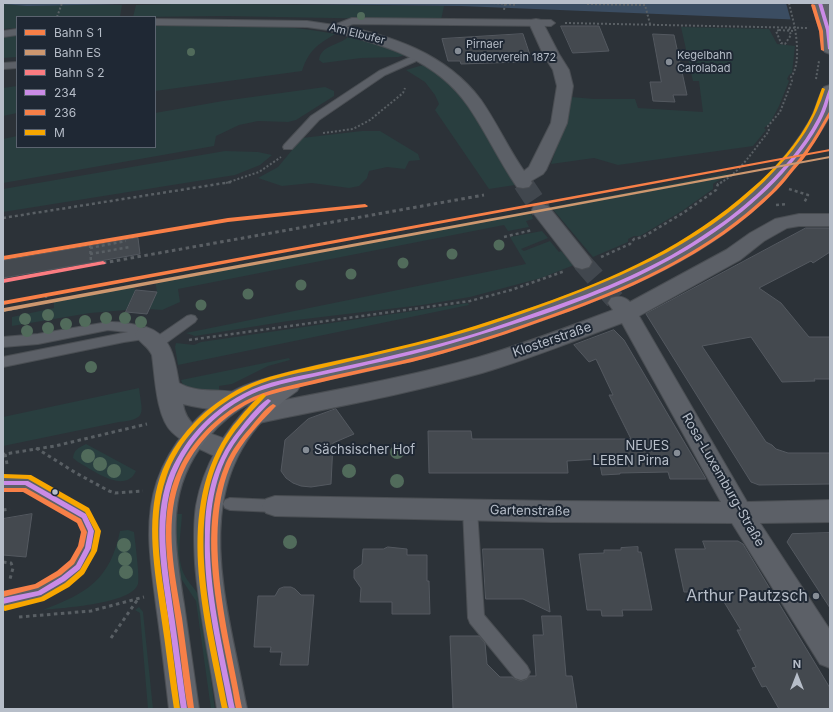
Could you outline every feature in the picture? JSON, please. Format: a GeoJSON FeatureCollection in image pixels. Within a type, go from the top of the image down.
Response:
{"type":"FeatureCollection","features":[{"type":"Feature","properties":{"kind":"main road"},"geometry":{"type":"LineString","coordinates":[[820,3],[828,30],[830,49]]}},
{"type":"Feature","properties":{"kind":"main road"},"geometry":{"type":"LineString","coordinates":[[184,709],[162,545],[164,503],[177,463],[194,437],[223,409],[236,400],[270,385],[441,345],[562,306],[642,272],[691,246],[735,216],[773,182],[826,114],[830,90]]}},
{"type":"Feature","properties":{"kind":"main road"},"geometry":{"type":"LineString","coordinates":[[232,709],[209,583],[206,532],[220,504],[220,468],[227,451],[241,430],[254,415],[268,401],[286,387],[305,376]]}},
{"type":"Feature","properties":{"kind":"street","name":"Am Elbufer"},"geometry":{"type":"LineString","coordinates":[[335,28],[370,36],[420,56],[442,70],[462,88],[479,109],[506,157],[521,180],[537,170],[559,122],[565,86],[561,70],[550,54],[543,23]]}},
{"type":"Feature","properties":{"kind":"street"},"geometry":{"type":"LineString","coordinates":[[541,210],[582,264]]}},
{"type":"Feature","properties":{"kind":"street","name":"Klosterstraße"},"geometry":{"type":"LineString","coordinates":[[254,415],[386,388],[480,365],[539,346],[730,256],[757,237],[782,223],[799,220],[830,220]]}},
{"type":"Feature","properties":{"kind":"street","name":"Rosa-Luxemburg-Straße"},"geometry":{"type":"LineString","coordinates":[[622,308],[740,513],[830,655]]}},
{"type":"Feature","properties":{"kind":"street"},"geometry":{"type":"LineString","coordinates":[[158,337],[163,355],[173,414],[176,422],[194,437],[227,451]]}},
{"type":"Feature","properties":{"kind":"street"},"geometry":{"type":"LineString","coordinates":[[169,388],[184,396],[199,400],[236,400]]}},
{"type":"Feature","properties":{"kind":"street","name":"Gartenstraße"},"geometry":{"type":"LineString","coordinates":[[275,506],[740,513],[830,510]]}},
{"type":"Feature","properties":{"kind":"lane"},"geometry":{"type":"LineString","coordinates":[[335,28],[352,21],[543,23]]}},
{"type":"Feature","properties":{"kind":"lane","name":"Am Elbufer"},"geometry":{"type":"LineString","coordinates":[[156,22],[307,24],[335,28]]}},
{"type":"Feature","properties":{"kind":"lane"},"geometry":{"type":"LineString","coordinates":[[3,34],[16,32]]}},
{"type":"Feature","properties":{"kind":"lane"},"geometry":{"type":"LineString","coordinates":[[288,147],[315,118],[382,73],[420,56]]}},
{"type":"Feature","properties":{"kind":"lane"},"geometry":{"type":"LineString","coordinates":[[3,66],[16,65]]}},
{"type":"Feature","properties":{"kind":"lane"},"geometry":{"type":"LineString","coordinates":[[3,362],[124,337],[158,337],[191,319]]}},
{"type":"Feature","properties":{"kind":"lane"},"geometry":{"type":"LineString","coordinates":[[3,342],[38,339],[108,326],[128,327],[158,337]]}},
{"type":"Feature","properties":{"kind":"lane"},"geometry":{"type":"LineString","coordinates":[[3,483],[26,483],[84,516],[91,531],[88,548],[78,567],[63,579],[39,593],[3,601]]}},
{"type":"Feature","properties":{"kind":"lane","name":"Gartenstraße"},"geometry":{"type":"LineString","coordinates":[[220,504],[275,506]]}},
{"type":"Feature","properties":{"kind":"lane"},"geometry":{"type":"LineString","coordinates":[[470,510],[476,618],[521,672]]}},
{"type":"Feature","properties":{"kind":"path"},"geometry":{"type":"LineString","coordinates":[[57,16],[62,3]]}},
{"type":"Feature","properties":{"kind":"path"},"geometry":{"type":"LineString","coordinates":[[493,3],[517,5]]}},
{"type":"Feature","properties":{"kind":"path"},"geometry":{"type":"LineString","coordinates":[[158,337],[190,340],[288,325],[470,301],[511,290],[582,264],[630,244],[634,239],[643,237],[684,213],[716,190],[718,184],[725,181],[733,174],[769,131],[768,126],[773,123],[782,107],[792,81],[791,77],[794,73],[798,46],[789,3]]}},
{"type":"Feature","properties":{"kind":"path"},"geometry":{"type":"LineString","coordinates":[[503,12],[505,4]]}},
{"type":"Feature","properties":{"kind":"path"},"geometry":{"type":"LineString","coordinates":[[587,4],[645,5],[650,24]]}},
{"type":"Feature","properties":{"kind":"path"},"geometry":{"type":"LineString","coordinates":[[543,23],[809,28]]}},
{"type":"Feature","properties":{"kind":"path"},"geometry":{"type":"LineString","coordinates":[[788,27],[791,35],[785,44],[780,43],[776,31],[779,30],[794,30]]}},
{"type":"Feature","properties":{"kind":"path"},"geometry":{"type":"LineString","coordinates":[[302,132],[321,133],[353,129],[375,116],[403,93],[405,88]]}},
{"type":"Feature","properties":{"kind":"path"},"geometry":{"type":"LineString","coordinates":[[3,218],[230,182],[258,172],[280,158],[288,147]]}},
{"type":"Feature","properties":{"kind":"path"},"geometry":{"type":"LineString","coordinates":[[794,191],[808,196],[804,203],[797,204]]}},
{"type":"Feature","properties":{"kind":"path"},"geometry":{"type":"LineString","coordinates":[[773,208],[777,204],[790,204]]}},
{"type":"Feature","properties":{"kind":"path"},"geometry":{"type":"LineString","coordinates":[[504,236],[537,229]]}},
{"type":"Feature","properties":{"kind":"path"},"geometry":{"type":"LineString","coordinates":[[91,262],[90,247],[126,241]]}},
{"type":"Feature","properties":{"kind":"path"},"geometry":{"type":"LineString","coordinates":[[90,254],[130,247]]}},
{"type":"Feature","properties":{"kind":"path"},"geometry":{"type":"LineString","coordinates":[[3,311],[46,302],[46,297]]}},
{"type":"Feature","properties":{"kind":"path"},"geometry":{"type":"LineString","coordinates":[[7,464],[6,454],[55,446],[147,424]]}},
{"type":"Feature","properties":{"kind":"path"},"geometry":{"type":"LineString","coordinates":[[36,448],[97,485],[114,493],[137,490]]}},
{"type":"Feature","properties":{"kind":"path"},"geometry":{"type":"LineString","coordinates":[[3,510],[10,509]]}},
{"type":"Feature","properties":{"kind":"path"},"geometry":{"type":"LineString","coordinates":[[3,562],[11,563],[13,568],[10,579]]}},
{"type":"Feature","properties":{"kind":"path"},"geometry":{"type":"LineString","coordinates":[[17,617],[91,611],[167,591]]}},
{"type":"Feature","properties":{"kind":"path"},"geometry":{"type":"LineString","coordinates":[[111,638],[138,598]]}},
{"type":"Feature","properties":{"kind":"green space"},"geometry":{"type":"Polygon","coordinates":[[[208,3],[444,6],[441,20],[133,16],[136,5],[208,3]]]}},
{"type":"Feature","properties":{"kind":"green space"},"geometry":{"type":"Polygon","coordinates":[[[3,4],[122,5],[120,16],[16,16],[16,28],[3,29],[3,4]]]}},
{"type":"Feature","properties":{"kind":"green space"},"geometry":{"type":"Polygon","coordinates":[[[156,24],[268,26],[313,30],[335,34],[323,41],[314,49],[302,71],[156,91],[156,24]]]}},
{"type":"Feature","properties":{"kind":"green space"},"geometry":{"type":"Polygon","coordinates":[[[681,27],[769,29],[777,44],[795,46],[792,73],[787,79],[789,81],[779,106],[770,123],[764,128],[766,130],[753,146],[618,165],[594,158],[551,164],[564,125],[571,97],[594,99],[635,99],[638,108],[703,112],[699,81],[693,81],[681,27]]]}},
{"type":"Feature","properties":{"kind":"green space"},"geometry":{"type":"Polygon","coordinates":[[[16,35],[16,57],[3,58],[3,37],[16,35]]]}},
{"type":"Feature","properties":{"kind":"green space"},"geometry":{"type":"Polygon","coordinates":[[[348,37],[374,43],[405,55],[398,57],[361,58],[323,63],[319,60],[323,51],[348,37]]]}},
{"type":"Feature","properties":{"kind":"green space"},"geometry":{"type":"Polygon","coordinates":[[[423,65],[436,71],[477,112],[515,185],[489,189],[435,110],[439,104],[435,95],[425,82],[406,70],[423,65]]]}},
{"type":"Feature","properties":{"kind":"green space"},"geometry":{"type":"Polygon","coordinates":[[[16,86],[16,113],[3,116],[3,88],[16,86]]]}},
{"type":"Feature","properties":{"kind":"green space"},"geometry":{"type":"Polygon","coordinates":[[[325,87],[334,91],[334,96],[296,120],[288,122],[258,121],[239,125],[216,136],[214,146],[3,183],[3,139],[16,136],[16,148],[156,148],[156,113],[223,101],[325,87]]]}},
{"type":"Feature","properties":{"kind":"green space"},"geometry":{"type":"Polygon","coordinates":[[[362,131],[380,131],[418,154],[420,160],[409,161],[405,169],[387,167],[369,171],[367,178],[359,186],[349,188],[312,183],[282,186],[258,178],[278,167],[302,138],[362,131]]]}},
{"type":"Feature","properties":{"kind":"green space"},"geometry":{"type":"Polygon","coordinates":[[[225,151],[258,152],[272,155],[260,165],[235,175],[3,212],[3,189],[225,151]]]}},
{"type":"Feature","properties":{"kind":"green space"},"geometry":{"type":"Polygon","coordinates":[[[728,173],[713,184],[713,189],[682,211],[640,236],[634,236],[628,239],[628,242],[593,257],[551,207],[728,173]]]}},
{"type":"Feature","properties":{"kind":"green space"},"geometry":{"type":"Polygon","coordinates":[[[530,211],[533,219],[526,221],[529,227],[508,231],[504,225],[178,289],[180,302],[162,310],[149,309],[157,292],[155,280],[530,211]]]}},
{"type":"Feature","properties":{"kind":"green space"},"geometry":{"type":"Polygon","coordinates":[[[542,231],[548,238],[521,249],[524,251],[550,241],[559,252],[561,251],[574,265],[541,278],[470,297],[422,305],[288,321],[195,336],[186,333],[526,264],[510,237],[542,231]]]}},
{"type":"Feature","properties":{"kind":"green space"},"geometry":{"type":"Polygon","coordinates":[[[134,284],[136,290],[126,310],[90,313],[12,326],[12,317],[54,308],[54,299],[134,284]]]}},
{"type":"Feature","properties":{"kind":"green space"},"geometry":{"type":"Polygon","coordinates":[[[468,303],[469,305],[178,365],[175,347],[176,343],[194,345],[201,342],[468,303]]]}},
{"type":"Feature","properties":{"kind":"green space"},"geometry":{"type":"Polygon","coordinates":[[[289,358],[290,360],[268,366],[232,384],[219,386],[219,390],[195,390],[183,385],[181,380],[289,358]]]}},
{"type":"Feature","properties":{"kind":"green space"},"geometry":{"type":"Polygon","coordinates":[[[139,388],[142,409],[139,417],[135,419],[3,446],[3,417],[139,388]]]}},
{"type":"Feature","properties":{"kind":"green space"},"geometry":{"type":"Polygon","coordinates":[[[86,444],[136,471],[131,478],[124,481],[117,481],[100,475],[73,458],[74,453],[86,444]]]}},
{"type":"Feature","properties":{"kind":"green space"},"geometry":{"type":"Polygon","coordinates":[[[177,514],[182,514],[180,560],[184,574],[200,598],[215,709],[211,709],[196,601],[180,577],[175,547],[177,514]]]}},
{"type":"Feature","properties":{"kind":"green space"},"geometry":{"type":"Polygon","coordinates":[[[128,530],[134,532],[138,567],[138,584],[133,591],[123,596],[95,604],[43,610],[72,597],[94,582],[103,573],[110,562],[116,548],[120,531],[128,530]]]}},
{"type":"Feature","properties":{"kind":"green space"},"geometry":{"type":"Polygon","coordinates":[[[139,607],[143,612],[153,709],[148,709],[140,613],[135,610],[139,607]]]}},
{"type":"Feature","properties":{"kind":"water"},"geometry":{"type":"Polygon","coordinates":[[[3,3],[180,3],[27,6],[3,3]]]}},
{"type":"Feature","properties":{"kind":"water"},"geometry":{"type":"Polygon","coordinates":[[[208,3],[830,3],[830,21],[461,6],[208,3]]]}},
{"type":"Feature","properties":{"kind":"pier"},"geometry":{"type":"Polygon","coordinates":[[[786,3],[830,3],[830,23],[791,21],[786,3]]]}},
{"type":"Feature","properties":{"kind":"building"},"geometry":{"type":"Polygon","coordinates":[[[561,26],[599,26],[609,51],[573,53],[561,26]]]}},
{"type":"Feature","properties":{"kind":"building"},"geometry":{"type":"Polygon","coordinates":[[[523,34],[530,55],[520,55],[520,62],[461,64],[460,61],[448,61],[442,39],[523,34]]]}},
{"type":"Feature","properties":{"kind":"building","name":"Kegelbahn Carolabad"},"geometry":{"type":"Polygon","coordinates":[[[653,34],[674,35],[687,95],[673,95],[675,102],[653,101],[650,82],[661,82],[653,34]]]}},
{"type":"Feature","properties":{"kind":"building"},"geometry":{"type":"Polygon","coordinates":[[[806,228],[830,228],[830,252],[813,263],[811,261],[759,288],[781,303],[809,337],[830,337],[830,379],[782,382],[751,337],[702,346],[766,442],[776,449],[788,453],[830,453],[830,484],[759,485],[751,482],[646,314],[806,228]]]}},
{"type":"Feature","properties":{"kind":"building"},"geometry":{"type":"Polygon","coordinates":[[[138,238],[140,254],[3,278],[3,261],[138,238]]]}},
{"type":"Feature","properties":{"kind":"building"},"geometry":{"type":"Polygon","coordinates":[[[136,290],[157,292],[147,314],[126,312],[136,290]]]}},
{"type":"Feature","properties":{"kind":"building"},"geometry":{"type":"Polygon","coordinates":[[[614,330],[624,340],[706,479],[670,479],[668,472],[602,475],[599,459],[567,461],[568,473],[429,473],[428,431],[471,431],[472,439],[631,439],[609,395],[613,395],[596,359],[589,362],[574,345],[614,330]]]}},
{"type":"Feature","properties":{"kind":"building"},"geometry":{"type":"Polygon","coordinates":[[[336,409],[354,434],[333,443],[331,484],[311,487],[293,483],[286,478],[281,471],[285,440],[308,419],[336,409]]]}},
{"type":"Feature","properties":{"kind":"building"},"geometry":{"type":"Polygon","coordinates":[[[32,514],[26,557],[3,555],[3,519],[32,514]]]}},
{"type":"Feature","properties":{"kind":"building"},"geometry":{"type":"Polygon","coordinates":[[[830,533],[830,608],[787,542],[792,534],[830,533]]]}},
{"type":"Feature","properties":{"kind":"building"},"geometry":{"type":"Polygon","coordinates":[[[703,541],[738,541],[743,544],[830,688],[830,709],[779,709],[766,686],[762,687],[752,668],[756,667],[737,630],[741,630],[721,597],[714,592],[684,592],[675,549],[705,549],[703,541]]]}},
{"type":"Feature","properties":{"kind":"building"},"geometry":{"type":"Polygon","coordinates":[[[388,547],[407,549],[407,555],[427,555],[427,581],[429,581],[430,614],[392,614],[392,602],[360,602],[361,588],[354,578],[354,570],[362,564],[363,549],[383,549],[388,547]]]}},
{"type":"Feature","properties":{"kind":"building"},"geometry":{"type":"Polygon","coordinates":[[[638,547],[638,552],[641,552],[652,610],[622,610],[623,616],[602,616],[601,610],[587,610],[579,554],[604,553],[604,550],[621,550],[621,548],[638,547]]]}},
{"type":"Feature","properties":{"kind":"building"},"geometry":{"type":"Polygon","coordinates":[[[483,549],[543,549],[550,612],[523,599],[486,599],[483,549]]]}},
{"type":"Feature","properties":{"kind":"building"},"geometry":{"type":"Polygon","coordinates":[[[291,587],[301,595],[314,595],[308,665],[280,665],[282,652],[270,652],[271,647],[254,647],[258,596],[275,596],[279,589],[291,587]]]}},
{"type":"Feature","properties":{"kind":"building"},"geometry":{"type":"Polygon","coordinates":[[[542,616],[561,616],[566,676],[572,676],[577,709],[453,709],[450,636],[479,636],[485,643],[487,664],[500,677],[512,677],[521,681],[527,679],[529,676],[536,676],[533,635],[543,635],[542,616]]]}},
{"type":"Feature","properties":{"kind":"tunnel"},"geometry":{"type":"LineString","coordinates":[[523,183],[541,210]]}},
{"type":"Feature","properties":{"kind":"tunnel"},"geometry":{"type":"LineString","coordinates":[[582,262],[618,303]]}},
{"type":"Feature","properties":{"kind":"railway"},"geometry":{"type":"LineString","coordinates":[[103,263],[484,195]]}},
{"type":"Feature","properties":{"kind":"transit line","name":"234"},"geometry":{"type":"LineString","coordinates":[[820,3],[828,30],[830,49]]}},
{"type":"Feature","properties":{"kind":"transit line","name":"236"},"geometry":{"type":"LineString","coordinates":[[813,5],[821,31],[823,50]]}},
{"type":"Feature","properties":{"kind":"transit line","name":"M"},"geometry":{"type":"LineString","coordinates":[[177,709],[158,574],[155,525],[156,509],[163,477],[169,464],[184,438],[204,416],[228,397],[247,387],[261,382],[295,372],[414,345],[484,325],[567,296],[627,272],[656,257],[684,242],[711,224],[737,205],[770,174],[789,152],[807,127],[814,114],[823,89]]}},
{"type":"Feature","properties":{"kind":"transit line","name":"234"},"geometry":{"type":"LineString","coordinates":[[184,709],[164,558],[162,525],[163,509],[171,478],[183,453],[191,441],[211,420],[234,402],[264,387],[435,347],[469,337],[566,304],[628,279],[658,264],[714,231],[740,211],[775,179],[805,143],[821,117],[830,90]]}},
{"type":"Feature","properties":{"kind":"transit line","name":"236"},"geometry":{"type":"LineString","coordinates":[[191,708],[169,545],[170,514],[172,498],[181,470],[196,446],[215,425],[237,408],[261,396],[297,386],[444,352],[476,342],[584,305],[667,267],[707,244],[744,218],[777,188],[806,153],[830,113]]}},
{"type":"Feature","properties":{"kind":"transit line"},"geometry":{"type":"LineString","coordinates":[[3,303],[830,150]]}},
{"type":"Feature","properties":{"kind":"transit line"},"geometry":{"type":"LineString","coordinates":[[3,258],[228,220],[365,206]]}},
{"type":"Feature","properties":{"kind":"transit line"},"geometry":{"type":"LineString","coordinates":[[3,281],[103,263]]}},
{"type":"Feature","properties":{"kind":"transit line","name":"M"},"geometry":{"type":"LineString","coordinates":[[225,709],[207,616],[200,551],[201,519],[206,488],[220,450],[237,425],[263,396]]}},
{"type":"Feature","properties":{"kind":"transit line","name":"234"},"geometry":{"type":"LineString","coordinates":[[232,709],[214,617],[207,551],[208,520],[212,489],[226,453],[242,429],[268,401]]}},
{"type":"Feature","properties":{"kind":"transit line","name":"236"},"geometry":{"type":"LineString","coordinates":[[239,708],[217,584],[214,552],[215,520],[219,490],[229,463],[238,447],[260,419],[273,406]]}},
{"type":"Feature","properties":{"kind":"transit line","name":"M"},"geometry":{"type":"LineString","coordinates":[[3,476],[29,477],[87,510],[98,531],[94,551],[82,572],[67,585],[42,599],[5,608]]}},
{"type":"Feature","properties":{"kind":"transit line","name":"234"},"geometry":{"type":"LineString","coordinates":[[3,483],[26,483],[84,516],[91,531],[88,548],[78,567],[63,579],[39,593],[3,601]]}},
{"type":"Feature","properties":{"kind":"transit line","name":"236"},"geometry":{"type":"LineString","coordinates":[[3,490],[24,490],[79,521],[84,532],[81,546],[72,562],[59,573],[36,586],[3,594]]}},
{"type":"Feature","properties":{"kind":"rail line","name":"ES"},"geometry":{"type":"LineString","coordinates":[[4,310],[830,157]]}},
{"type":"Feature","properties":{"kind":"place","name":"Pirnaer Ruderverein 1872"},"geometry":{"type":"Point","coordinates":[458,51]}},
{"type":"Feature","properties":{"kind":"place","name":"Kegelbahn Carolabad"},"geometry":{"type":"Point","coordinates":[669,62]}},
{"type":"Feature","properties":{"kind":"place","name":"Sächsischer Hof"},"geometry":{"type":"Point","coordinates":[306,450]}},
{"type":"Feature","properties":{"kind":"place","name":"NEUES LEBEN Pirna"},"geometry":{"type":"Point","coordinates":[677,453]}},
{"type":"Feature","properties":{"kind":"place","name":"Arthur Pautzsch"},"geometry":{"type":"Point","coordinates":[816,596]}}]}
